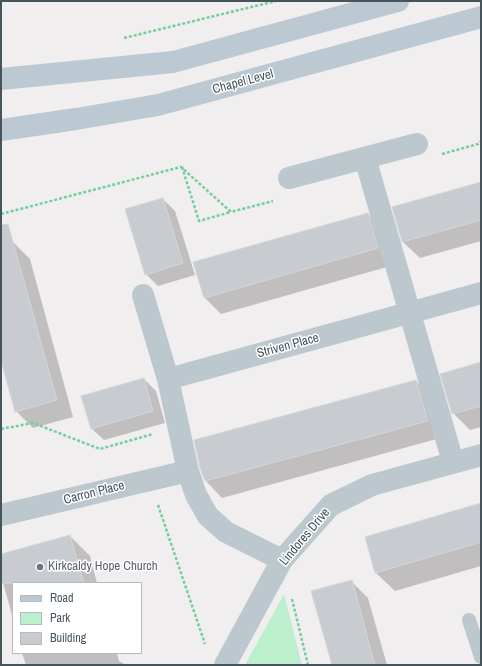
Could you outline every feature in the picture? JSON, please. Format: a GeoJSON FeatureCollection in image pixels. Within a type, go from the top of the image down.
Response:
{"type":"FeatureCollection","features":[{"type":"Feature","properties":{"kind":"main road"},"geometry":{"type":"LineString","coordinates":[[1,79],[173,62],[398,1]]}},
{"type":"Feature","properties":{"kind":"main road","name":"Chapel Level"},"geometry":{"type":"LineString","coordinates":[[1,130],[158,105],[481,17]]}},
{"type":"Feature","properties":{"kind":"street"},"geometry":{"type":"LineString","coordinates":[[289,178],[417,144]]}},
{"type":"Feature","properties":{"kind":"street"},"geometry":{"type":"LineString","coordinates":[[365,158],[454,462]]}},
{"type":"Feature","properties":{"kind":"street","name":"Striven Place"},"geometry":{"type":"LineString","coordinates":[[168,379],[481,292]]}},
{"type":"Feature","properties":{"kind":"street"},"geometry":{"type":"LineString","coordinates":[[143,295],[168,379],[188,471],[196,495],[208,516],[226,532],[282,560]]}},
{"type":"Feature","properties":{"kind":"street","name":"Lindores Drive"},"geometry":{"type":"LineString","coordinates":[[225,665],[282,560],[330,505],[372,485],[481,455]]}},
{"type":"Feature","properties":{"kind":"street","name":"Carron Place"},"geometry":{"type":"LineString","coordinates":[[1,515],[188,471]]}},
{"type":"Feature","properties":{"kind":"lane"},"geometry":{"type":"LineString","coordinates":[[469,620],[481,656]]}},
{"type":"Feature","properties":{"kind":"path"},"geometry":{"type":"LineString","coordinates":[[118,40],[276,1]]}},
{"type":"Feature","properties":{"kind":"path"},"geometry":{"type":"LineString","coordinates":[[440,155],[480,143]]}},
{"type":"Feature","properties":{"kind":"path"},"geometry":{"type":"LineString","coordinates":[[181,167],[231,212]]}},
{"type":"Feature","properties":{"kind":"path"},"geometry":{"type":"LineString","coordinates":[[181,167],[199,221],[275,200]]}},
{"type":"Feature","properties":{"kind":"path"},"geometry":{"type":"LineString","coordinates":[[1,214],[181,167]]}},
{"type":"Feature","properties":{"kind":"path"},"geometry":{"type":"LineString","coordinates":[[1,429],[33,423],[100,449],[179,427]]}},
{"type":"Feature","properties":{"kind":"path"},"geometry":{"type":"LineString","coordinates":[[149,480],[207,650]]}},
{"type":"Feature","properties":{"kind":"path"},"geometry":{"type":"LineString","coordinates":[[282,560],[308,665]]}},
{"type":"Feature","properties":{"kind":"green space"},"geometry":{"type":"Polygon","coordinates":[[[284,594],[302,665],[245,665],[284,594]]]}},
{"type":"Feature","properties":{"kind":"building"},"geometry":{"type":"Polygon","coordinates":[[[481,182],[481,220],[402,242],[392,207],[481,182]]]}},
{"type":"Feature","properties":{"kind":"building"},"geometry":{"type":"Polygon","coordinates":[[[163,198],[183,263],[145,275],[125,209],[163,198]]]}},
{"type":"Feature","properties":{"kind":"building"},"geometry":{"type":"Polygon","coordinates":[[[368,213],[378,248],[204,298],[193,262],[368,213]]]}},
{"type":"Feature","properties":{"kind":"building"},"geometry":{"type":"Polygon","coordinates":[[[8,224],[57,400],[15,412],[1,360],[1,225],[8,224]]]}},
{"type":"Feature","properties":{"kind":"building"},"geometry":{"type":"Polygon","coordinates":[[[481,362],[481,406],[452,414],[440,374],[481,362]]]}},
{"type":"Feature","properties":{"kind":"building"},"geometry":{"type":"Polygon","coordinates":[[[144,378],[153,411],[91,429],[81,396],[144,378]]]}},
{"type":"Feature","properties":{"kind":"building"},"geometry":{"type":"Polygon","coordinates":[[[416,380],[428,421],[205,481],[200,468],[194,440],[416,380]]]}},
{"type":"Feature","properties":{"kind":"building"},"geometry":{"type":"Polygon","coordinates":[[[481,503],[481,542],[375,573],[365,537],[481,503]]]}},
{"type":"Feature","properties":{"kind":"building","name":"Kirkcaldy Hope Church"},"geometry":{"type":"Polygon","coordinates":[[[70,535],[84,582],[1,583],[1,554],[70,535]]]}},
{"type":"Feature","properties":{"kind":"building"},"geometry":{"type":"Polygon","coordinates":[[[352,580],[375,665],[332,665],[311,591],[352,580]]]}},
{"type":"Feature","properties":{"kind":"place","name":"Kirkcaldy Hope Church"},"geometry":{"type":"Point","coordinates":[40,567]}}]}
